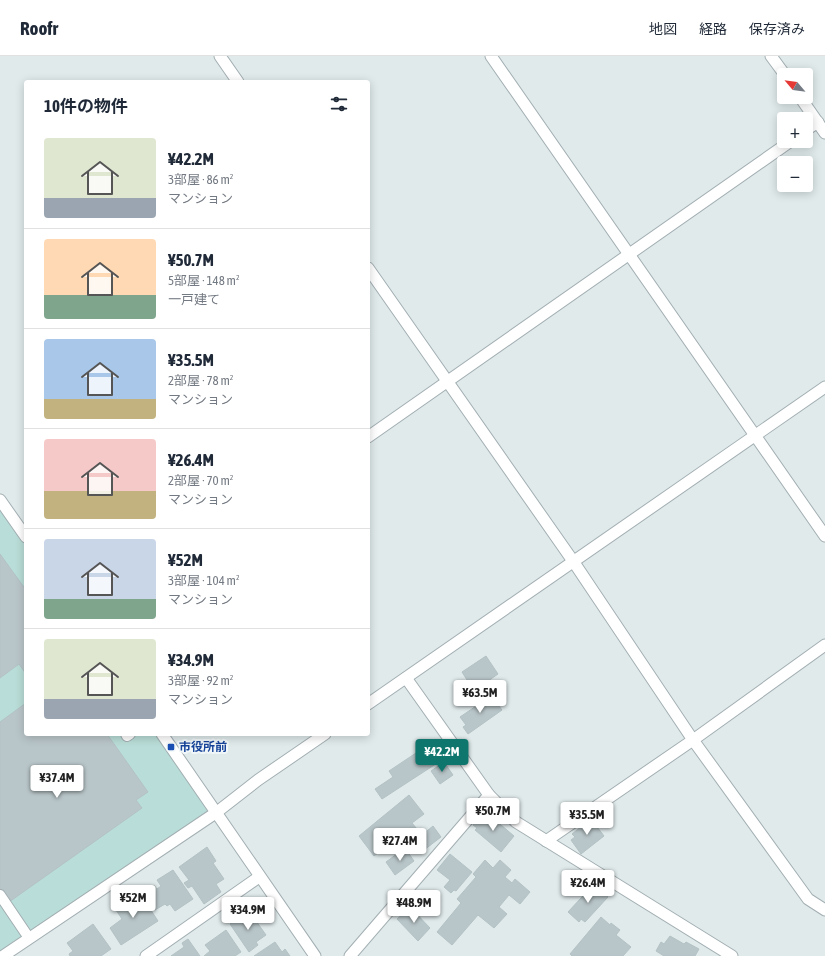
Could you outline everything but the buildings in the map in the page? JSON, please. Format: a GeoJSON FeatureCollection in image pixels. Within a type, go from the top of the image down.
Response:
{"type":"FeatureCollection","features":[{"type":"Feature","properties":{"kind":"street"},"geometry":{"type":"LineString","coordinates":[[220,56],[237,80]]}},
{"type":"Feature","properties":{"kind":"street"},"geometry":{"type":"LineString","coordinates":[[491,56],[825,536]]}},
{"type":"Feature","properties":{"kind":"street"},"geometry":{"type":"LineString","coordinates":[[771,56],[780,68]]}},
{"type":"Feature","properties":{"kind":"street"},"geometry":{"type":"LineString","coordinates":[[805,104],[825,133]]}},
{"type":"Feature","properties":{"kind":"street"},"geometry":{"type":"LineString","coordinates":[[813,125],[818,122]]}},
{"type":"Feature","properties":{"kind":"street"},"geometry":{"type":"LineString","coordinates":[[370,436],[781,148]]}},
{"type":"Feature","properties":{"kind":"street"},"geometry":{"type":"LineString","coordinates":[[370,271],[573,562],[693,740],[808,899],[825,910]]}},
{"type":"Feature","properties":{"kind":"street"},"geometry":{"type":"LineString","coordinates":[[370,703],[825,387]]}},
{"type":"Feature","properties":{"kind":"street"},"geometry":{"type":"LineString","coordinates":[[0,500],[24,534]]}},
{"type":"Feature","properties":{"kind":"street"},"geometry":{"type":"LineString","coordinates":[[546,841],[693,740],[825,645]]}},
{"type":"Feature","properties":{"kind":"street"},"geometry":{"type":"LineString","coordinates":[[406,678],[489,795],[516,822],[732,956]]}},
{"type":"Feature","properties":{"kind":"street"},"geometry":{"type":"LineString","coordinates":[[163,736],[315,956]]}},
{"type":"Feature","properties":{"kind":"street"},"geometry":{"type":"LineString","coordinates":[[3,956],[217,812],[322,736]]}},
{"type":"Feature","properties":{"kind":"street"},"geometry":{"type":"LineString","coordinates":[[350,956],[489,795]]}},
{"type":"Feature","properties":{"kind":"street"},"geometry":{"type":"LineString","coordinates":[[146,956],[260,877]]}},
{"type":"Feature","properties":{"kind":"lane"},"geometry":{"type":"LineString","coordinates":[[0,895],[28,938]]}},
{"type":"Feature","properties":{"kind":"green space"},"geometry":{"type":"Polygon","coordinates":[[[0,505],[24,539],[24,736],[161,736],[213,810],[0,956],[0,505]]]}},
{"type":"Feature","properties":{"kind":"place","name":"市役所前"},"geometry":{"type":"Point","coordinates":[171,747]}}]}
